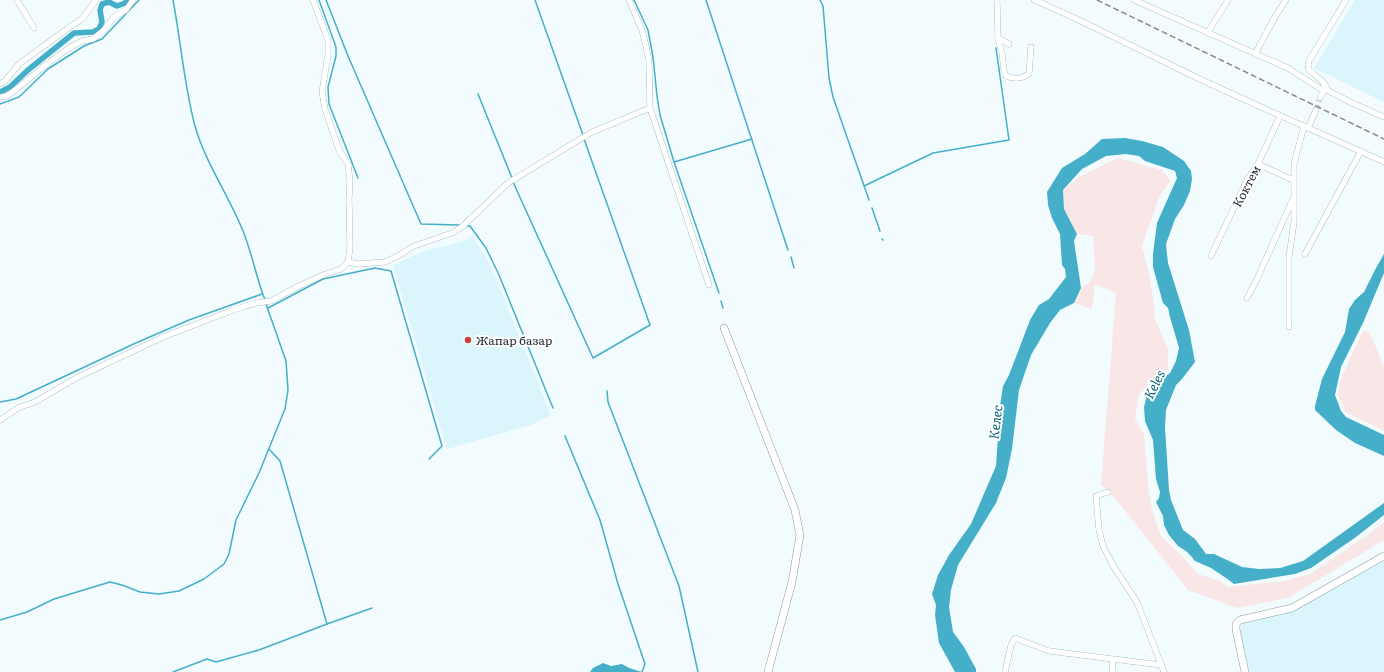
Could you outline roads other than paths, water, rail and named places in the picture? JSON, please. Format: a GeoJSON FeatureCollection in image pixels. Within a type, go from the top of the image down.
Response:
{"type":"FeatureCollection","features":[{"type":"Feature","properties":{"kind":"street"},"geometry":{"type":"LineString","coordinates":[[17,0],[34,28]]}},
{"type":"Feature","properties":{"kind":"street"},"geometry":{"type":"LineString","coordinates":[[0,84],[5,81],[19,64],[82,19],[96,0]]}},
{"type":"Feature","properties":{"kind":"street"},"geometry":{"type":"LineString","coordinates":[[0,97],[6,96],[19,87],[69,48],[82,41],[93,39],[104,30],[114,17],[126,10],[133,0]]}},
{"type":"Feature","properties":{"kind":"street"},"geometry":{"type":"LineString","coordinates":[[0,420],[20,407],[35,402],[76,378],[163,337],[233,310],[256,303],[271,301],[323,275],[341,269],[348,262],[350,248],[350,181],[348,164],[339,150],[325,109],[322,92],[328,55],[328,40],[314,0]]}},
{"type":"Feature","properties":{"kind":"street"},"geometry":{"type":"LineString","coordinates":[[629,0],[642,30],[649,61],[650,108],[709,285]]}},
{"type":"Feature","properties":{"kind":"street"},"geometry":{"type":"LineString","coordinates":[[997,0],[998,38],[1002,49],[1004,74],[1009,77],[1016,78],[1029,74],[1031,48]]}},
{"type":"Feature","properties":{"kind":"street"},"geometry":{"type":"LineString","coordinates":[[1034,0],[1280,116],[1384,162]]}},
{"type":"Feature","properties":{"kind":"street"},"geometry":{"type":"LineString","coordinates":[[1134,0],[1288,68],[1311,84],[1384,118]]}},
{"type":"Feature","properties":{"kind":"street"},"geometry":{"type":"LineString","coordinates":[[1208,32],[1228,0]]}},
{"type":"Feature","properties":{"kind":"street"},"geometry":{"type":"LineString","coordinates":[[1255,54],[1286,0]]}},
{"type":"Feature","properties":{"kind":"street"},"geometry":{"type":"LineString","coordinates":[[1326,90],[1324,83],[1309,70],[1309,63],[1346,0]]}},
{"type":"Feature","properties":{"kind":"street"},"geometry":{"type":"LineString","coordinates":[[998,38],[1009,44]]}},
{"type":"Feature","properties":{"kind":"street"},"geometry":{"type":"LineString","coordinates":[[1320,98],[1326,90]]}},
{"type":"Feature","properties":{"kind":"street"},"geometry":{"type":"LineString","coordinates":[[348,262],[358,264],[385,262],[414,246],[452,233],[463,226],[508,182],[592,132],[650,108]]}},
{"type":"Feature","properties":{"kind":"street"},"geometry":{"type":"LineString","coordinates":[[1289,327],[1289,257],[1294,222],[1294,164],[1306,127],[1316,110]]}},
{"type":"Feature","properties":{"kind":"street","name":"Коктем"},"geometry":{"type":"LineString","coordinates":[[1211,256],[1247,180],[1258,164],[1280,116]]}},
{"type":"Feature","properties":{"kind":"street"},"geometry":{"type":"LineString","coordinates":[[1304,254],[1361,151]]}},
{"type":"Feature","properties":{"kind":"street"},"geometry":{"type":"LineString","coordinates":[[1258,164],[1293,180]]}},
{"type":"Feature","properties":{"kind":"street"},"geometry":{"type":"LineString","coordinates":[[1248,298],[1258,279],[1293,199]]}},
{"type":"Feature","properties":{"kind":"street"},"geometry":{"type":"LineString","coordinates":[[724,328],[795,510],[800,535],[792,582],[768,672]]}},
{"type":"Feature","properties":{"kind":"street"},"geometry":{"type":"LineString","coordinates":[[1108,492],[1096,496],[1099,530],[1103,546],[1114,567],[1137,602],[1164,672]]}},
{"type":"Feature","properties":{"kind":"street"},"geometry":{"type":"LineString","coordinates":[[1245,672],[1236,629],[1236,624],[1240,620],[1292,608],[1384,556]]}},
{"type":"Feature","properties":{"kind":"street"},"geometry":{"type":"LineString","coordinates":[[1005,672],[1011,645],[1015,638],[1049,652],[1162,666]]}},
{"type":"Feature","properties":{"kind":"street"},"geometry":{"type":"LineString","coordinates":[[1112,660],[1112,672]]}},
{"type":"Feature","properties":{"kind":"water","name":"Келес"},"geometry":{"type":"Polygon","coordinates":[[[1125,138],[1163,147],[1184,161],[1191,171],[1192,179],[1190,191],[1184,205],[1175,219],[1166,244],[1168,263],[1189,330],[1195,362],[1176,385],[1166,410],[1165,427],[1169,490],[1171,500],[1183,530],[1195,539],[1206,554],[1214,554],[1242,567],[1259,569],[1280,568],[1303,561],[1384,503],[1384,515],[1356,537],[1311,568],[1295,574],[1234,584],[1211,568],[1195,561],[1186,551],[1178,546],[1169,535],[1164,525],[1163,516],[1156,502],[1159,498],[1160,492],[1156,479],[1153,440],[1145,421],[1144,407],[1147,395],[1158,391],[1161,379],[1170,373],[1176,361],[1179,348],[1168,308],[1163,303],[1153,267],[1157,223],[1177,178],[1175,171],[1145,161],[1139,156],[1126,154],[1106,156],[1082,169],[1063,190],[1064,209],[1077,234],[1074,241],[1081,288],[1074,303],[1060,310],[1050,323],[1031,355],[1019,390],[1012,449],[1006,478],[996,503],[958,565],[951,590],[949,607],[953,632],[964,647],[976,669],[976,672],[955,672],[939,643],[935,615],[936,605],[932,594],[938,575],[949,555],[971,524],[996,466],[1000,406],[1003,386],[1009,375],[1030,320],[1039,305],[1049,299],[1066,277],[1065,269],[1062,265],[1060,234],[1052,218],[1048,205],[1047,192],[1062,168],[1085,154],[1102,139],[1125,138]]]}},
{"type":"Feature","properties":{"kind":"water"},"geometry":{"type":"Polygon","coordinates":[[[1384,254],[1384,273],[1363,323],[1341,367],[1335,395],[1341,411],[1346,417],[1384,435],[1384,456],[1355,443],[1336,430],[1315,410],[1315,406],[1322,379],[1345,332],[1349,309],[1355,300],[1364,292],[1384,254]]]}},
{"type":"Feature","properties":{"kind":"water"},"geometry":{"type":"Polygon","coordinates":[[[603,663],[611,666],[622,664],[642,672],[590,672],[593,668],[603,663]]]}},
{"type":"Feature","properties":{"kind":"waterway"},"geometry":{"type":"LineString","coordinates":[[0,92],[10,87],[28,70],[74,33],[93,32],[99,29],[102,22],[100,10],[102,4],[109,2],[117,6],[125,3],[127,0]]}},
{"type":"Feature","properties":{"kind":"waterway"},"geometry":{"type":"LineString","coordinates":[[0,104],[19,97],[48,69],[84,46],[102,39],[139,0]]}},
{"type":"Feature","properties":{"kind":"waterway"},"geometry":{"type":"LineString","coordinates":[[173,0],[188,95],[195,126],[205,153],[243,231],[265,300]]}},
{"type":"Feature","properties":{"kind":"waterway"},"geometry":{"type":"LineString","coordinates":[[319,0],[336,47],[336,56],[328,87],[329,104],[358,178]]}},
{"type":"Feature","properties":{"kind":"waterway"},"geometry":{"type":"LineString","coordinates":[[326,0],[348,56],[421,224],[459,225]]}},
{"type":"Feature","properties":{"kind":"waterway"},"geometry":{"type":"LineString","coordinates":[[535,0],[583,135]]}},
{"type":"Feature","properties":{"kind":"waterway"},"geometry":{"type":"LineString","coordinates":[[634,0],[648,30],[660,115],[674,162],[752,139]]}},
{"type":"Feature","properties":{"kind":"waterway"},"geometry":{"type":"LineString","coordinates":[[706,0],[788,250]]}},
{"type":"Feature","properties":{"kind":"waterway"},"geometry":{"type":"LineString","coordinates":[[820,0],[823,6],[829,78],[833,97],[869,200]]}},
{"type":"Feature","properties":{"kind":"waterway"},"geometry":{"type":"LineString","coordinates":[[864,186],[933,153],[1009,140],[996,48]]}},
{"type":"Feature","properties":{"kind":"waterway"},"geometry":{"type":"LineString","coordinates":[[478,94],[512,178]]}},
{"type":"Feature","properties":{"kind":"waterway"},"geometry":{"type":"LineString","coordinates":[[513,182],[593,358],[650,325],[584,139]]}},
{"type":"Feature","properties":{"kind":"waterway"},"geometry":{"type":"LineString","coordinates":[[674,162],[719,293]]}},
{"type":"Feature","properties":{"kind":"waterway"},"geometry":{"type":"LineString","coordinates":[[872,208],[880,231]]}},
{"type":"Feature","properties":{"kind":"waterway"},"geometry":{"type":"LineString","coordinates":[[467,226],[470,226],[486,248],[499,275],[553,408]]}},
{"type":"Feature","properties":{"kind":"waterway"},"geometry":{"type":"LineString","coordinates":[[791,257],[794,268]]}},
{"type":"Feature","properties":{"kind":"waterway"},"geometry":{"type":"LineString","coordinates":[[268,308],[323,279],[375,268],[391,271],[442,446],[429,459]]}},
{"type":"Feature","properties":{"kind":"waterway"},"geometry":{"type":"LineString","coordinates":[[0,402],[16,399],[189,320],[262,294]]}},
{"type":"Feature","properties":{"kind":"waterway"},"geometry":{"type":"LineString","coordinates":[[721,301],[723,308]]}},
{"type":"Feature","properties":{"kind":"waterway"},"geometry":{"type":"LineString","coordinates":[[0,620],[27,612],[54,599],[110,582],[140,592],[159,594],[179,591],[204,579],[224,564],[229,554],[236,520],[259,473],[285,409],[288,390],[286,361],[266,304]]}},
{"type":"Feature","properties":{"kind":"waterway"},"geometry":{"type":"LineString","coordinates":[[607,391],[608,402],[679,586],[698,672]]}},
{"type":"Feature","properties":{"kind":"waterway"},"geometry":{"type":"LineString","coordinates":[[565,436],[600,520],[618,584],[645,664],[642,672]]}},
{"type":"Feature","properties":{"kind":"waterway"},"geometry":{"type":"LineString","coordinates":[[173,672],[207,659],[216,662],[259,650],[327,624],[280,461],[269,449]]}},
{"type":"Feature","properties":{"kind":"waterway"},"geometry":{"type":"LineString","coordinates":[[327,624],[372,608]]}},
{"type":"Feature","properties":{"kind":"tunnel"},"geometry":{"type":"LineString","coordinates":[[1316,110],[1320,98]]}},
{"type":"Feature","properties":{"kind":"railway"},"geometry":{"type":"LineString","coordinates":[[1097,0],[1384,139]]}},
{"type":"Feature","properties":{"kind":"place","name":"Жапар базар"},"geometry":{"type":"Point","coordinates":[468,340]}},
{"type":"Feature","properties":{"kind":"water label","name":"Keles"},"geometry":{"type":"Point","coordinates":[1154,384]}}]}
